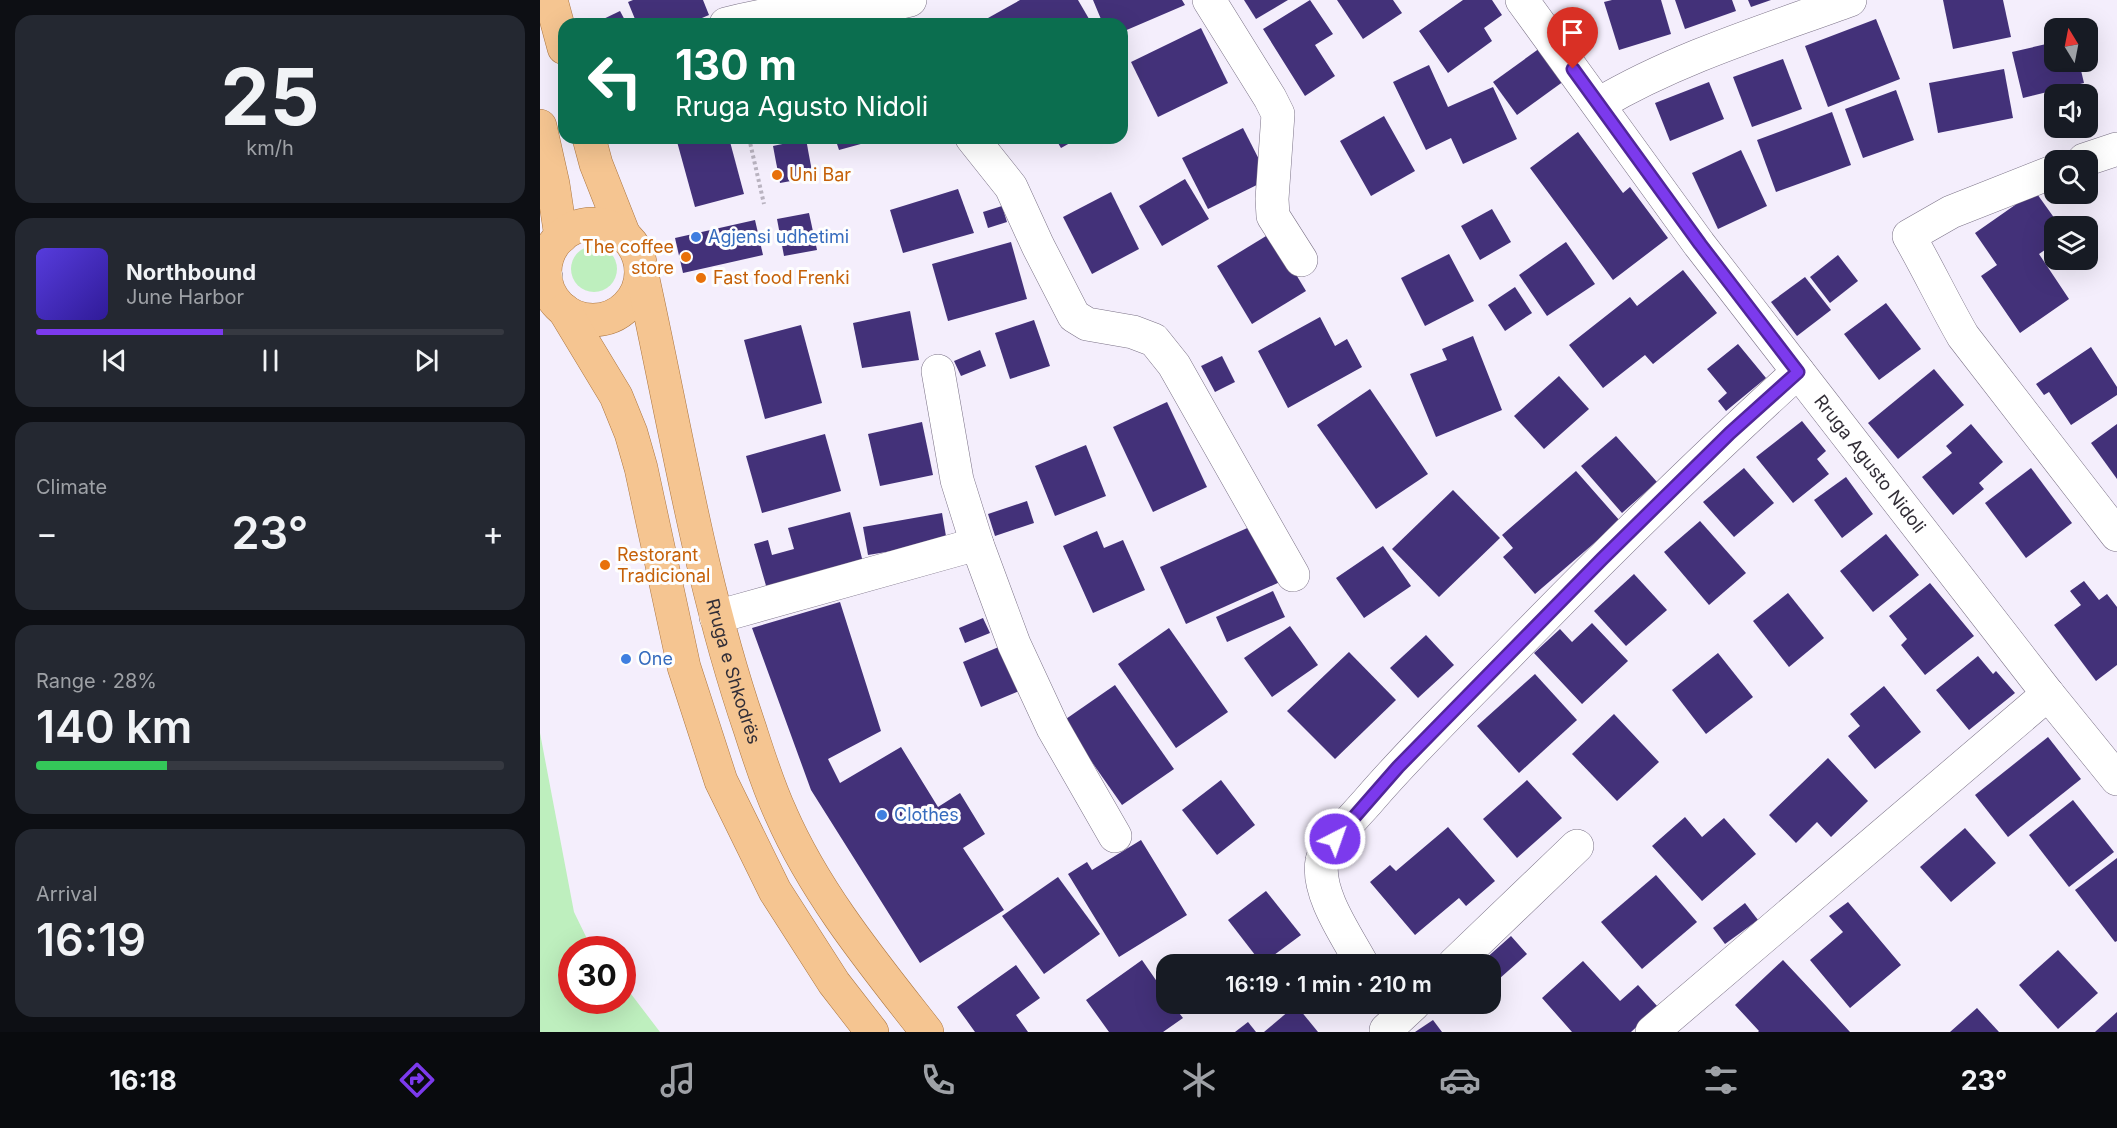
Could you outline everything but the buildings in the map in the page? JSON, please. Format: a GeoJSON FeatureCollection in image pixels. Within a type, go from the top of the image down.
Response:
{"type":"FeatureCollection","features":[{"type":"Feature","properties":{"kind":"main road"},"geometry":{"type":"LineString","coordinates":[[551,0],[558,26]]}},
{"type":"Feature","properties":{"kind":"main road"},"geometry":{"type":"LineString","coordinates":[[550,130],[561,237]]}},
{"type":"Feature","properties":{"kind":"main road"},"geometry":{"type":"LineString","coordinates":[[564,310],[577,317],[591,319],[612,316],[634,297],[640,284],[641,270],[634,247],[624,235],[596,164],[591,144]]}},
{"type":"Feature","properties":{"kind":"main road"},"geometry":{"type":"LineString","coordinates":[[624,235],[611,227],[588,224],[574,228],[561,237],[549,254],[543,275],[552,296],[564,310],[616,396],[631,433],[641,468],[684,667],[721,781],[775,891],[834,983],[872,1032]]}},
{"type":"Feature","properties":{"kind":"main road","name":"Rruga e Shkodrës"},"geometry":{"type":"LineString","coordinates":[[641,270],[716,617],[737,692],[781,814],[809,867],[855,939],[927,1032]]}},
{"type":"Feature","properties":{"kind":"street"},"geometry":{"type":"LineString","coordinates":[[1209,0],[1278,114],[1272,199],[1273,216],[1301,260]]}},
{"type":"Feature","properties":{"kind":"street","name":"Rruga Agusto Nidoli"},"geometry":{"type":"LineString","coordinates":[[1522,0],[1700,244],[2048,694],[2117,779]]}},
{"type":"Feature","properties":{"kind":"street"},"geometry":{"type":"LineString","coordinates":[[1599,104],[1636,82],[1676,64],[1850,0]]}},
{"type":"Feature","properties":{"kind":"street"},"geometry":{"type":"LineString","coordinates":[[751,18],[819,8],[900,10]]}},
{"type":"Feature","properties":{"kind":"street"},"geometry":{"type":"LineString","coordinates":[[977,144],[1011,187],[1074,316],[1088,324],[1133,332],[1155,340],[1174,365],[1293,575]]}},
{"type":"Feature","properties":{"kind":"street"},"geometry":{"type":"LineString","coordinates":[[2098,155],[2117,149]]}},
{"type":"Feature","properties":{"kind":"street"},"geometry":{"type":"LineString","coordinates":[[2044,175],[1951,212],[1909,236],[1963,336],[2117,535]]}},
{"type":"Feature","properties":{"kind":"street"},"geometry":{"type":"LineString","coordinates":[[938,371],[957,480],[977,544],[1014,644],[1053,728],[1115,836]]}},
{"type":"Feature","properties":{"kind":"street"},"geometry":{"type":"LineString","coordinates":[[1357,954],[1329,900],[1321,879],[1322,858],[1335,839],[1398,767],[1602,559],[1730,433],[1798,372]]}},
{"type":"Feature","properties":{"kind":"street"},"geometry":{"type":"LineString","coordinates":[[716,617],[977,544]]}},
{"type":"Feature","properties":{"kind":"street"},"geometry":{"type":"LineString","coordinates":[[1652,1032],[2048,694]]}},
{"type":"Feature","properties":{"kind":"street"},"geometry":{"type":"LineString","coordinates":[[1464,954],[1577,846]]}},
{"type":"Feature","properties":{"kind":"street"},"geometry":{"type":"LineString","coordinates":[[1384,1022],[1397,1014]]}},
{"type":"Feature","properties":{"kind":"path"},"geometry":{"type":"LineString","coordinates":[[750,144],[764,204]]}},
{"type":"Feature","properties":{"kind":"green space"},"geometry":{"type":"Polygon","coordinates":[[[594,246],[610,253],[617,269],[610,285],[594,292],[578,285],[571,269],[578,253],[594,246]]]}},
{"type":"Feature","properties":{"kind":"green space"},"geometry":{"type":"Polygon","coordinates":[[[540,733],[574,912],[586,936],[558,936],[558,1014],[636,1014],[636,1000],[660,1032],[540,1032],[540,733]]]}},
{"type":"Feature","properties":{"kind":"place","name":"Uni Bar"},"geometry":{"type":"Point","coordinates":[777,175]}},
{"type":"Feature","properties":{"kind":"place","name":"Agjensi udhetimi"},"geometry":{"type":"Point","coordinates":[696,237]}},
{"type":"Feature","properties":{"kind":"place","name":"The coffee store"},"geometry":{"type":"Point","coordinates":[686,257]}},
{"type":"Feature","properties":{"kind":"place","name":"Fast food Frenki"},"geometry":{"type":"Point","coordinates":[701,278]}},
{"type":"Feature","properties":{"kind":"place","name":"Restorant Tradicional"},"geometry":{"type":"Point","coordinates":[605,565]}},
{"type":"Feature","properties":{"kind":"place","name":"One"},"geometry":{"type":"Point","coordinates":[626,659]}},
{"type":"Feature","properties":{"kind":"place","name":"Clothes"},"geometry":{"type":"Point","coordinates":[882,815]}},
{"type":"Feature","properties":{"kind":"route"},"geometry":{"type":"LineString","coordinates":[[1335,839],[1398,767],[1602,559],[1730,433],[1798,372],[1700,244],[1573,69]]}}]}
